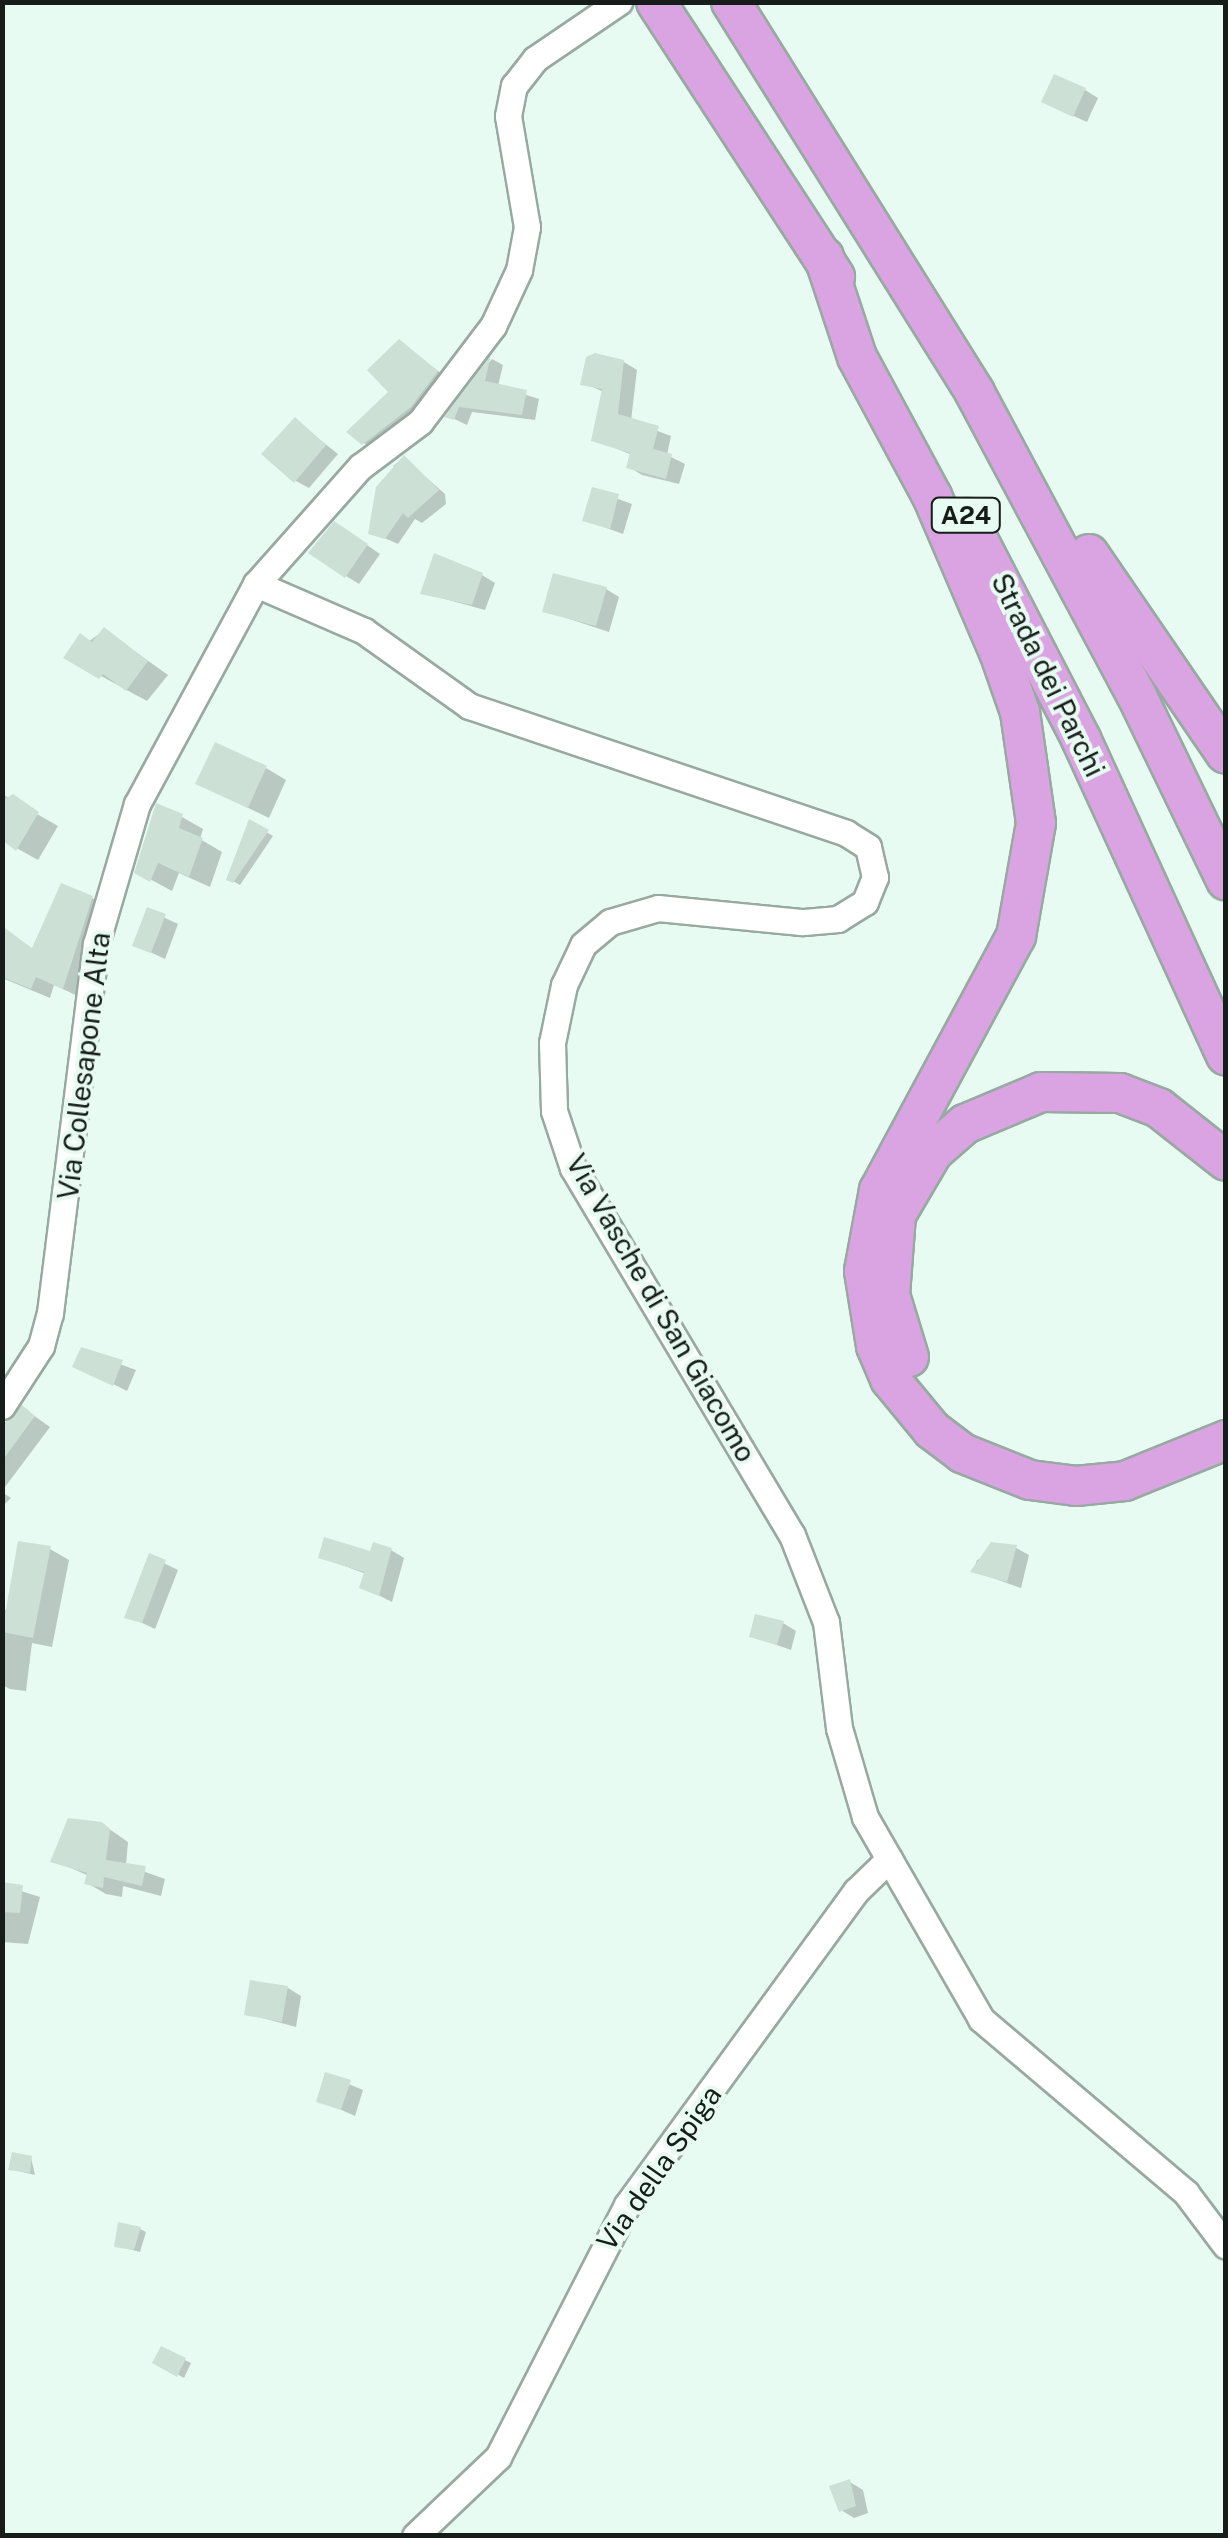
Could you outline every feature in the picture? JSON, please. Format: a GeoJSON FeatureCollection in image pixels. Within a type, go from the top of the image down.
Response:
{"type":"FeatureCollection","features":[{"type":"Feature","properties":{"kind":"highway","name":"Strada dei Parchi"},"geometry":{"type":"LineString","coordinates":[[656,2],[824,257],[1019,614],[1226,1055]]}},
{"type":"Feature","properties":{"kind":"highway","name":"A24"},"geometry":{"type":"LineString","coordinates":[[731,2],[974,393],[1136,694],[1226,880]]}},
{"type":"Feature","properties":{"kind":"highway"},"geometry":{"type":"LineString","coordinates":[[824,257],[857,357],[932,496],[999,652],[1020,712],[1036,823],[1016,936],[879,1190],[864,1271],[876,1346],[890,1378],[932,1430],[962,1453],[1030,1480],[1076,1486],[1126,1480],[1226,1440]]}},
{"type":"Feature","properties":{"kind":"highway"},"geometry":{"type":"LineString","coordinates":[[974,393],[1031,453],[1139,636],[1226,754]]}},
{"type":"Feature","properties":{"kind":"highway"},"geometry":{"type":"LineString","coordinates":[[1226,1161],[1159,1108],[1120,1093],[1040,1092],[978,1117],[933,1152],[896,1216],[888,1254],[900,1340],[918,1377],[973,1432],[1010,1450],[1049,1459],[1124,1456],[1226,1412]]}},
{"type":"Feature","properties":{"kind":"street","name":"Via Collesapone Alta"},"geometry":{"type":"LineString","coordinates":[[2,1406],[41,1346],[50,1313],[88,995],[117,867],[136,804],[176,721],[256,584],[360,467],[420,422],[493,326],[520,270],[527,227],[508,116],[514,86],[535,60],[619,2]]}},
{"type":"Feature","properties":{"kind":"street","name":"Via Vasche di San Giacomo"},"geometry":{"type":"LineString","coordinates":[[256,584],[364,631],[469,706],[846,833],[868,847],[875,877],[866,902],[838,919],[801,922],[658,908],[610,922],[577,958],[552,1043],[554,1111],[573,1168],[792,1535],[826,1622],[839,1728],[854,1782],[889,1859],[981,2019],[1186,2194],[1226,2246]]}},
{"type":"Feature","properties":{"kind":"street","name":"Via della Spiga"},"geometry":{"type":"LineString","coordinates":[[415,2536],[498,2457],[627,2205],[856,1891],[889,1859]]}},
{"type":"Feature","properties":{"kind":"building"},"geometry":{"type":"Polygon","coordinates":[[[1054,74],[1086,88],[1073,117],[1041,102],[1054,74]]]}},
{"type":"Feature","properties":{"kind":"building"},"geometry":{"type":"Polygon","coordinates":[[[399,339],[438,371],[411,407],[362,445],[346,432],[388,392],[367,370],[399,339]]]}},
{"type":"Feature","properties":{"kind":"building"},"geometry":{"type":"Polygon","coordinates":[[[595,353],[624,360],[618,414],[659,426],[653,449],[672,454],[666,479],[626,468],[630,453],[591,441],[602,389],[580,385],[586,357],[595,353]]]}},
{"type":"Feature","properties":{"kind":"building"},"geometry":{"type":"Polygon","coordinates":[[[491,355],[485,381],[527,390],[522,415],[459,407],[454,420],[444,417],[491,355]]]}},
{"type":"Feature","properties":{"kind":"building"},"geometry":{"type":"Polygon","coordinates":[[[295,417],[326,445],[294,483],[261,454],[295,417]]]}},
{"type":"Feature","properties":{"kind":"building"},"geometry":{"type":"Polygon","coordinates":[[[404,455],[439,490],[408,518],[403,513],[385,539],[368,534],[376,487],[404,455]]]}},
{"type":"Feature","properties":{"kind":"building"},"geometry":{"type":"Polygon","coordinates":[[[592,487],[619,494],[610,529],[582,521],[592,487]]]}},
{"type":"Feature","properties":{"kind":"building"},"geometry":{"type":"Polygon","coordinates":[[[334,521],[368,544],[345,578],[308,553],[334,521]]]}},
{"type":"Feature","properties":{"kind":"building"},"geometry":{"type":"Polygon","coordinates":[[[434,553],[483,573],[472,605],[420,594],[434,553]]]}},
{"type":"Feature","properties":{"kind":"building"},"geometry":{"type":"Polygon","coordinates":[[[553,573],[607,587],[596,626],[542,612],[553,573]]]}},
{"type":"Feature","properties":{"kind":"building"},"geometry":{"type":"Polygon","coordinates":[[[104,627],[148,661],[126,691],[103,674],[99,679],[63,658],[80,633],[92,642],[104,627]]]}},
{"type":"Feature","properties":{"kind":"building"},"geometry":{"type":"Polygon","coordinates":[[[215,742],[267,766],[248,808],[195,784],[215,742]]]}},
{"type":"Feature","properties":{"kind":"building"},"geometry":{"type":"Polygon","coordinates":[[[13,794],[39,812],[16,851],[2,840],[2,801],[13,794]]]}},
{"type":"Feature","properties":{"kind":"building"},"geometry":{"type":"Polygon","coordinates":[[[156,803],[183,814],[179,828],[203,838],[189,877],[158,863],[150,882],[134,873],[156,803]]]}},
{"type":"Feature","properties":{"kind":"building"},"geometry":{"type":"Polygon","coordinates":[[[249,819],[269,830],[233,883],[226,880],[249,819]]]}},
{"type":"Feature","properties":{"kind":"building"},"geometry":{"type":"Polygon","coordinates":[[[61,883],[93,896],[63,989],[36,977],[31,989],[2,977],[2,926],[32,948],[61,883]]]}},
{"type":"Feature","properties":{"kind":"building"},"geometry":{"type":"Polygon","coordinates":[[[147,907],[166,914],[151,953],[132,946],[147,907]]]}},
{"type":"Feature","properties":{"kind":"building"},"geometry":{"type":"Polygon","coordinates":[[[81,1347],[123,1360],[113,1386],[72,1367],[81,1347]]]}},
{"type":"Feature","properties":{"kind":"building"},"geometry":{"type":"Polygon","coordinates":[[[22,1405],[35,1416],[2,1461],[2,1426],[22,1405]]]}},
{"type":"Feature","properties":{"kind":"building"},"geometry":{"type":"Polygon","coordinates":[[[324,1537],[370,1551],[373,1542],[392,1548],[379,1596],[359,1588],[364,1572],[318,1558],[324,1537]]]}},
{"type":"Feature","properties":{"kind":"building"},"geometry":{"type":"Polygon","coordinates":[[[18,1541],[51,1546],[33,1638],[2,1632],[18,1541]]]}},
{"type":"Feature","properties":{"kind":"building"},"geometry":{"type":"Polygon","coordinates":[[[991,1542],[1017,1545],[1007,1582],[970,1572],[991,1542]]]}},
{"type":"Feature","properties":{"kind":"building"},"geometry":{"type":"Polygon","coordinates":[[[149,1553],[166,1560],[142,1623],[124,1618],[149,1553]]]}},
{"type":"Feature","properties":{"kind":"building"},"geometry":{"type":"Polygon","coordinates":[[[755,1614],[784,1621],[777,1645],[749,1637],[755,1614]]]}},
{"type":"Feature","properties":{"kind":"building"},"geometry":{"type":"Polygon","coordinates":[[[68,1818],[102,1822],[110,1829],[106,1860],[146,1866],[142,1886],[104,1877],[103,1888],[84,1884],[87,1873],[50,1862],[68,1818]]]}},
{"type":"Feature","properties":{"kind":"building"},"geometry":{"type":"Polygon","coordinates":[[[2,1882],[23,1885],[20,1913],[2,1912],[2,1882]]]}},
{"type":"Feature","properties":{"kind":"building"},"geometry":{"type":"Polygon","coordinates":[[[250,1980],[288,1986],[282,2022],[244,2015],[250,1980]]]}},
{"type":"Feature","properties":{"kind":"building"},"geometry":{"type":"Polygon","coordinates":[[[325,2072],[351,2080],[341,2110],[316,2102],[325,2072]]]}},
{"type":"Feature","properties":{"kind":"building"},"geometry":{"type":"Polygon","coordinates":[[[12,2152],[32,2156],[30,2173],[8,2170],[12,2152]]]}},
{"type":"Feature","properties":{"kind":"building"},"geometry":{"type":"Polygon","coordinates":[[[118,2222],[141,2227],[134,2250],[114,2247],[118,2222]]]}},
{"type":"Feature","properties":{"kind":"building"},"geometry":{"type":"Polygon","coordinates":[[[161,2346],[186,2358],[177,2377],[152,2363],[161,2346]]]}},
{"type":"Feature","properties":{"kind":"building"},"geometry":{"type":"Polygon","coordinates":[[[850,2479],[856,2506],[839,2512],[829,2486],[850,2479]]]}}]}
